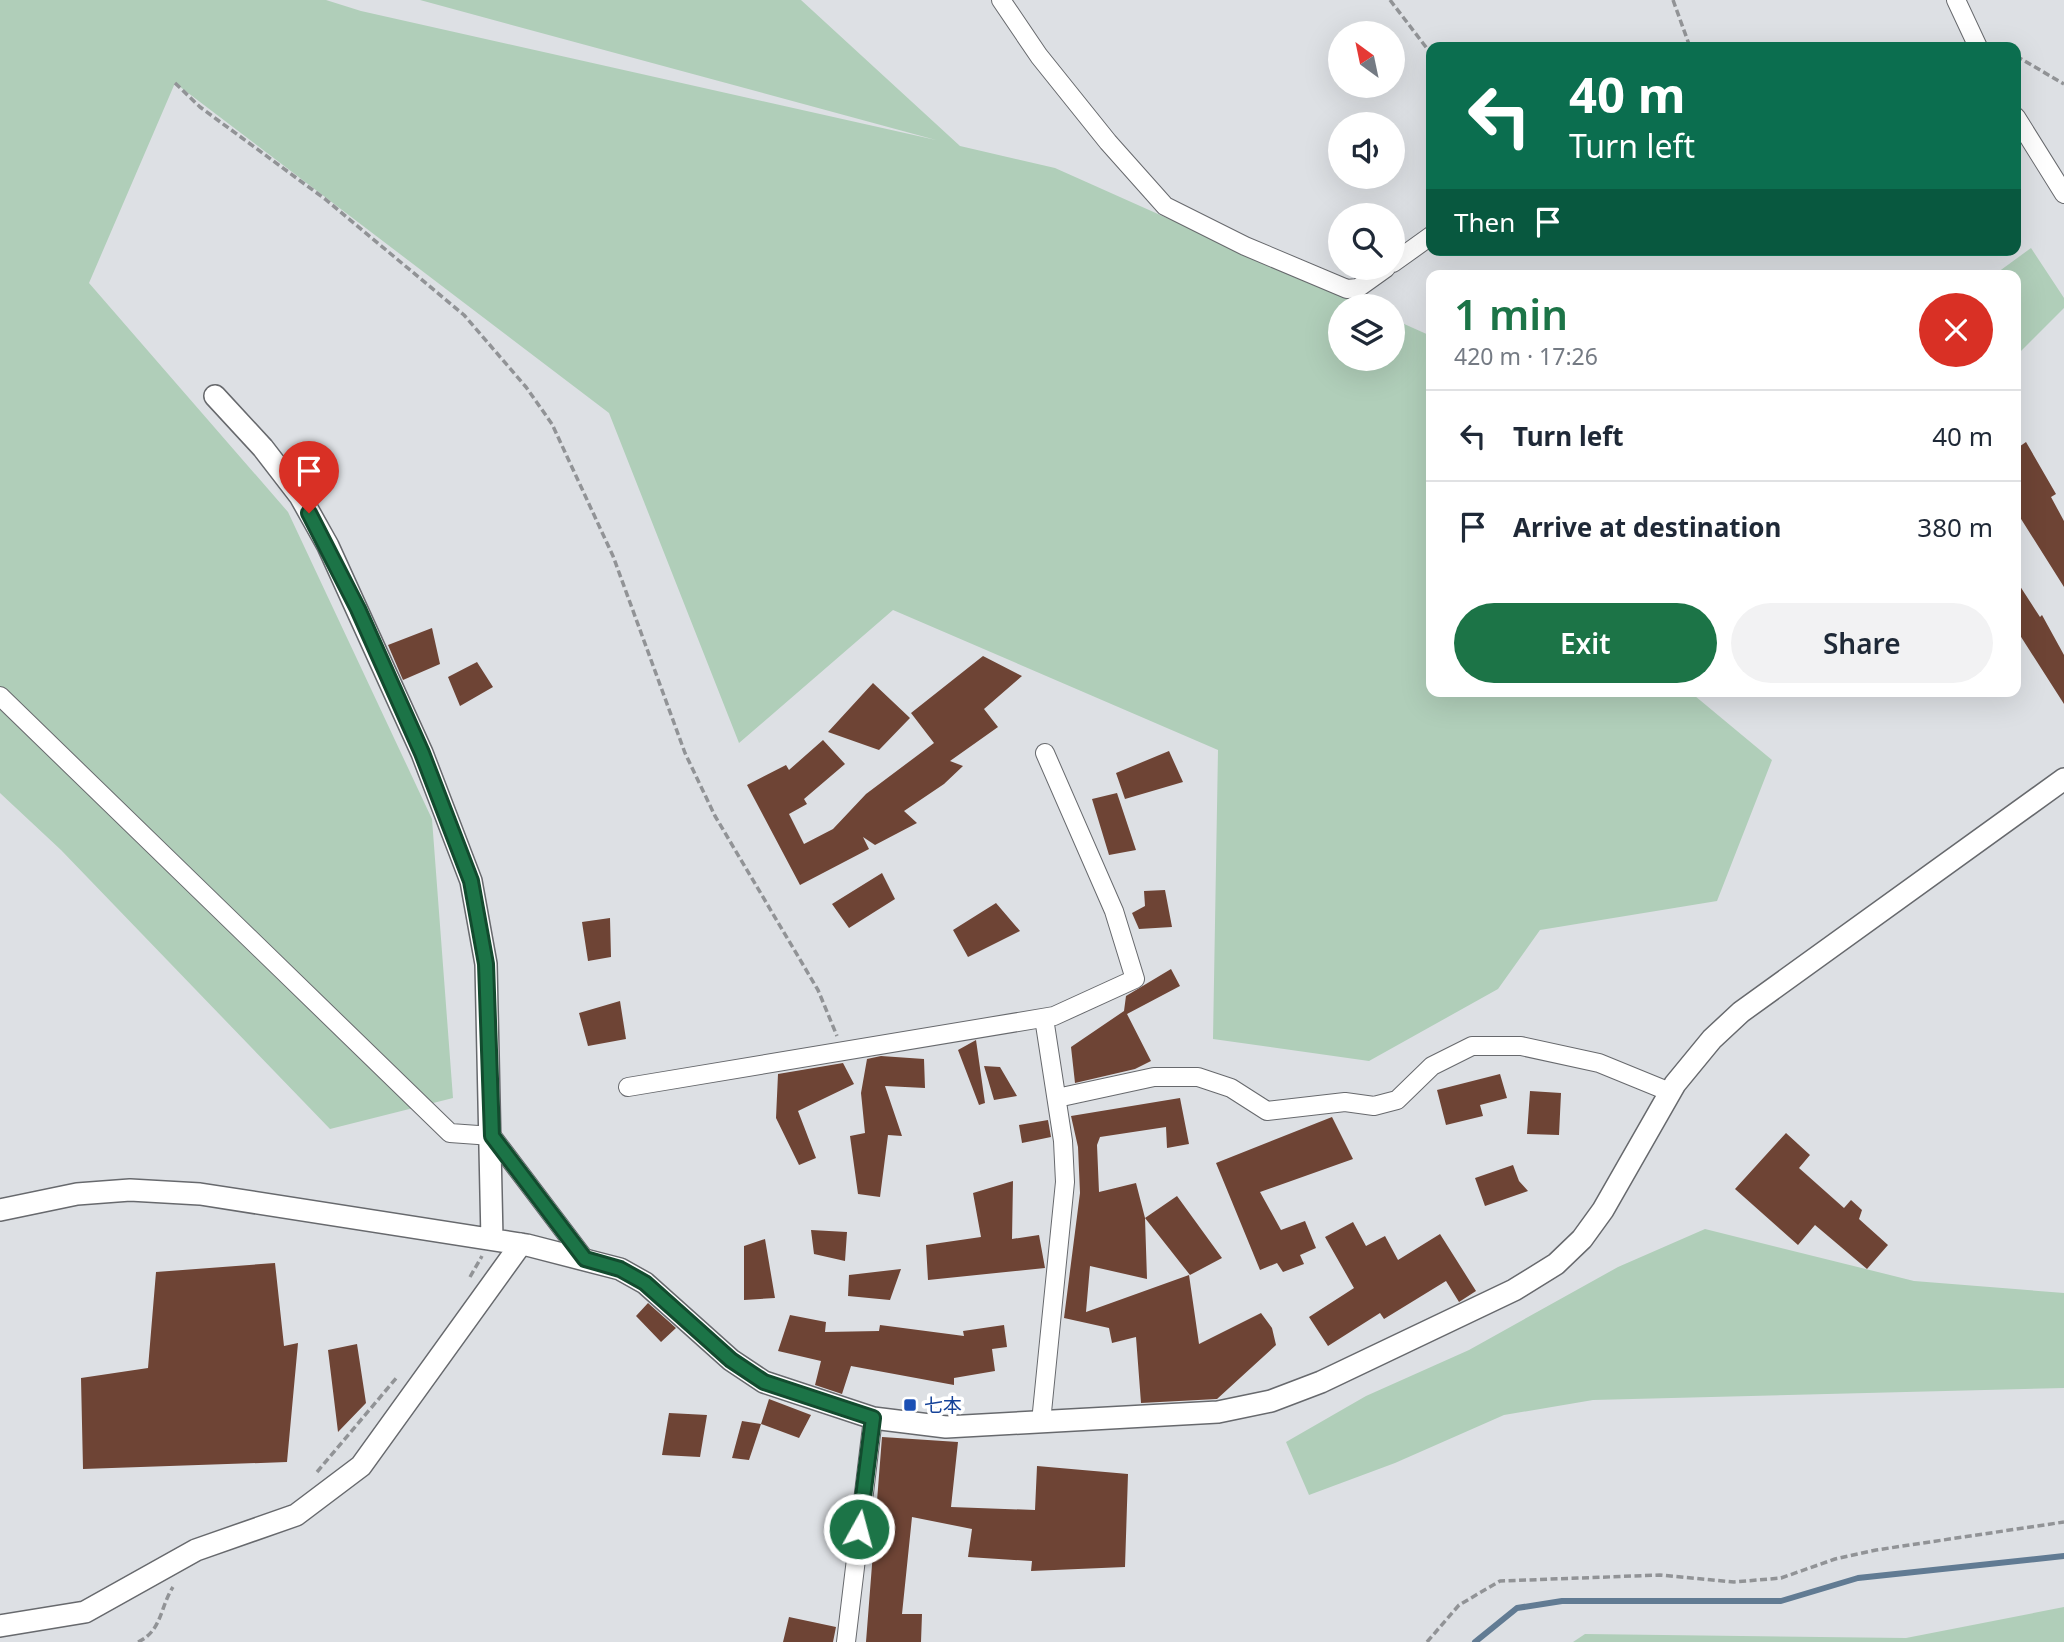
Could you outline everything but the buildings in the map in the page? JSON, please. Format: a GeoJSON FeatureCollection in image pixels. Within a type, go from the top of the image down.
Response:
{"type":"FeatureCollection","features":[{"type":"Feature","properties":{"kind":"street"},"geometry":{"type":"LineString","coordinates":[[1001,0],[1047,67],[1165,206],[1245,246],[1347,289],[1358,288],[1369,280]]}},
{"type":"Feature","properties":{"kind":"street"},"geometry":{"type":"LineString","coordinates":[[1956,0],[1976,42]]}},
{"type":"Feature","properties":{"kind":"street"},"geometry":{"type":"LineString","coordinates":[[2021,125],[2064,194]]}},
{"type":"Feature","properties":{"kind":"street"},"geometry":{"type":"LineString","coordinates":[[1405,254],[1426,239]]}},
{"type":"Feature","properties":{"kind":"street"},"geometry":{"type":"LineString","coordinates":[[215,396],[263,449],[300,496],[328,546],[448,817],[471,881],[486,964],[492,1136],[492,1239]]}},
{"type":"Feature","properties":{"kind":"street"},"geometry":{"type":"LineString","coordinates":[[0,696],[450,1133],[492,1136],[585,1259]]}},
{"type":"Feature","properties":{"kind":"street"},"geometry":{"type":"LineString","coordinates":[[628,1087],[843,1049],[1044,1018],[1135,979],[1114,911],[1045,753]]}},
{"type":"Feature","properties":{"kind":"street"},"geometry":{"type":"LineString","coordinates":[[0,1210],[77,1194],[131,1190],[200,1194],[492,1239],[585,1259],[620,1269],[645,1283],[731,1360],[764,1382],[873,1418],[946,1427],[1217,1412],[1271,1401],[1321,1382],[1514,1290],[1556,1264],[1582,1239],[1603,1210],[1670,1092],[1712,1039],[1741,1012],[2064,779]]}},
{"type":"Feature","properties":{"kind":"street"},"geometry":{"type":"LineString","coordinates":[[1041,1422],[1065,1182],[1057,1098],[1044,1018]]}},
{"type":"Feature","properties":{"kind":"street"},"geometry":{"type":"LineString","coordinates":[[1057,1098],[1154,1077],[1198,1077],[1230,1088],[1267,1111],[1345,1102],[1374,1106],[1397,1100],[1432,1066],[1472,1046],[1521,1046],[1599,1063],[1670,1092]]}},
{"type":"Feature","properties":{"kind":"street"},"geometry":{"type":"LineString","coordinates":[[0,1626],[85,1612],[196,1550],[296,1515],[361,1466],[520,1244]]}},
{"type":"Feature","properties":{"kind":"street"},"geometry":{"type":"LineString","coordinates":[[846,1642],[873,1418]]}},
{"type":"Feature","properties":{"kind":"path"},"geometry":{"type":"LineString","coordinates":[[1390,0],[1426,47]]}},
{"type":"Feature","properties":{"kind":"path"},"geometry":{"type":"LineString","coordinates":[[1673,0],[1688,42]]}},
{"type":"Feature","properties":{"kind":"path"},"geometry":{"type":"LineString","coordinates":[[2021,59],[2064,84]]}},
{"type":"Feature","properties":{"kind":"path"},"geometry":{"type":"LineString","coordinates":[[175,83],[200,107],[325,199],[464,315],[526,387],[552,424],[613,556],[685,753],[715,816],[818,990],[843,1049]]}},
{"type":"Feature","properties":{"kind":"path"},"geometry":{"type":"LineString","coordinates":[[465,1286],[492,1239]]}},
{"type":"Feature","properties":{"kind":"path"},"geometry":{"type":"LineString","coordinates":[[313,1477],[401,1374]]}},
{"type":"Feature","properties":{"kind":"path"},"geometry":{"type":"LineString","coordinates":[[1427,1642],[1459,1605],[1500,1581],[1660,1576],[1734,1582],[1781,1578],[1835,1559],[1876,1550],[2064,1522]]}},
{"type":"Feature","properties":{"kind":"path"},"geometry":{"type":"LineString","coordinates":[[138,1642],[156,1630],[164,1600],[176,1583]]}},
{"type":"Feature","properties":{"kind":"green space"},"geometry":{"type":"Polygon","coordinates":[[[0,0],[326,0],[361,11],[936,140],[420,0],[801,0],[960,146],[1055,168],[1337,294],[1328,294],[1328,371],[1405,371],[1405,324],[1426,334],[1426,697],[1696,697],[1772,760],[1717,901],[1540,930],[1498,989],[1369,1061],[1213,1039],[1218,750],[893,610],[739,743],[609,413],[175,83],[89,283],[288,512],[432,819],[453,1098],[330,1129],[61,850],[0,793],[0,0]]]}},
{"type":"Feature","properties":{"kind":"green space"},"geometry":{"type":"Polygon","coordinates":[[[2031,248],[2064,298],[2064,308],[2021,351],[2021,270],[2001,270],[2031,248]]]}},
{"type":"Feature","properties":{"kind":"green space"},"geometry":{"type":"Polygon","coordinates":[[[1705,1229],[1914,1281],[2064,1293],[2064,1388],[1593,1400],[1504,1415],[1395,1463],[1309,1495],[1286,1442],[1366,1396],[1469,1350],[1618,1267],[1705,1229]]]}},
{"type":"Feature","properties":{"kind":"green space"},"geometry":{"type":"Polygon","coordinates":[[[2064,1607],[2064,1642],[1573,1642],[1585,1634],[1906,1638],[2064,1607]]]}},
{"type":"Feature","properties":{"kind":"waterway"},"geometry":{"type":"LineString","coordinates":[[1475,1642],[1517,1608],[1562,1601],[1781,1601],[1858,1578],[2064,1556]]}},
{"type":"Feature","properties":{"kind":"place","name":"七本"},"geometry":{"type":"Point","coordinates":[910,1405]}},
{"type":"Feature","properties":{"kind":"route"},"geometry":{"type":"LineString","coordinates":[[309,513],[358,609],[422,753],[471,881],[486,964],[492,1136],[585,1259],[620,1269],[645,1283],[731,1360],[764,1382],[873,1418],[859,1529]]}}]}
